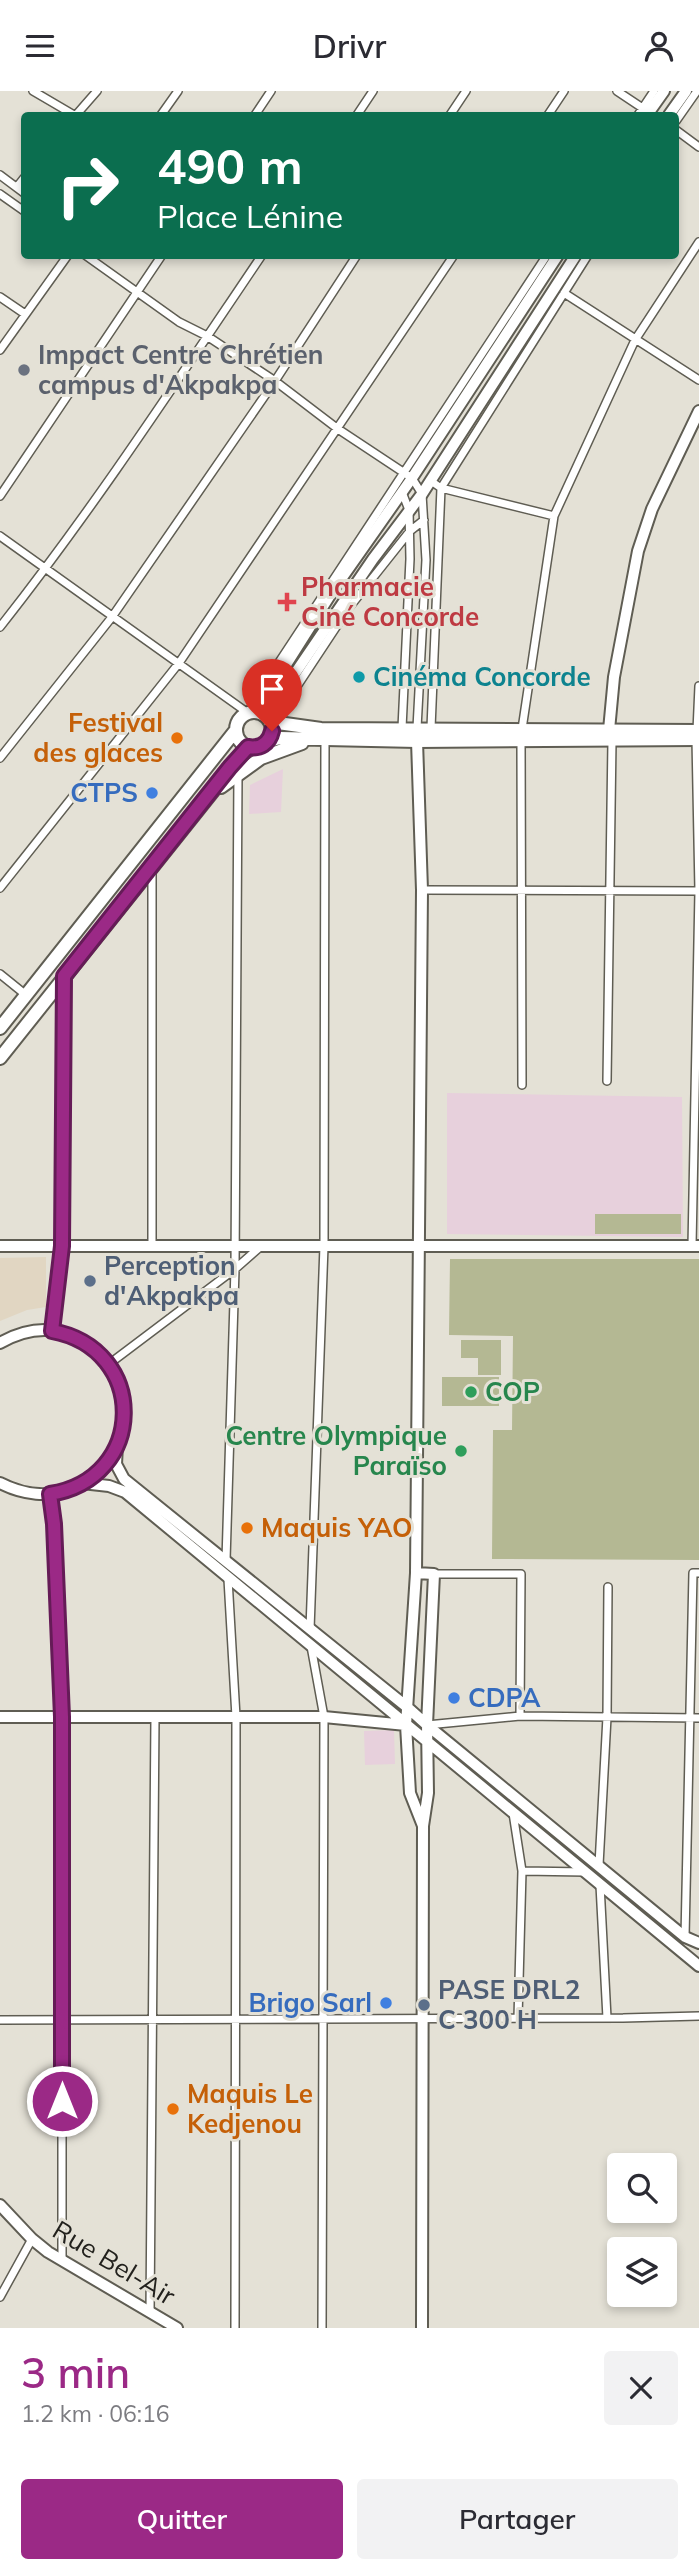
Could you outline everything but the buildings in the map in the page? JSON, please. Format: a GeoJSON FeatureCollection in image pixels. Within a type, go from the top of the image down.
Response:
{"type":"FeatureCollection","features":[{"type":"Feature","properties":{"kind":"main road"},"geometry":{"type":"LineString","coordinates":[[0,1028],[236,730],[241,718],[260,716],[313,728],[402,728],[422,732],[522,734]]}},
{"type":"Feature","properties":{"kind":"main road"},"geometry":{"type":"LineString","coordinates":[[260,716],[272,729],[268,741]]}},
{"type":"Feature","properties":{"kind":"main road"},"geometry":{"type":"LineString","coordinates":[[236,730],[239,740],[248,747],[259,747],[268,741],[281,738],[326,740],[422,732],[698,735]]}},
{"type":"Feature","properties":{"kind":"main road"},"geometry":{"type":"LineString","coordinates":[[195,811],[239,773],[270,753],[310,740]]}},
{"type":"Feature","properties":{"kind":"main road"},"geometry":{"type":"LineString","coordinates":[[0,1058],[248,747]]}},
{"type":"Feature","properties":{"kind":"street"},"geometry":{"type":"LineString","coordinates":[[33,91],[70,112]]}},
{"type":"Feature","properties":{"kind":"street"},"geometry":{"type":"LineString","coordinates":[[78,112],[97,91]]}},
{"type":"Feature","properties":{"kind":"street"},"geometry":{"type":"LineString","coordinates":[[163,112],[178,91]]}},
{"type":"Feature","properties":{"kind":"street"},"geometry":{"type":"LineString","coordinates":[[257,112],[271,91]]}},
{"type":"Feature","properties":{"kind":"street"},"geometry":{"type":"LineString","coordinates":[[359,112],[373,91]]}},
{"type":"Feature","properties":{"kind":"street"},"geometry":{"type":"LineString","coordinates":[[452,112],[466,91]]}},
{"type":"Feature","properties":{"kind":"street"},"geometry":{"type":"LineString","coordinates":[[550,112],[564,91]]}},
{"type":"Feature","properties":{"kind":"street"},"geometry":{"type":"LineString","coordinates":[[617,91],[645,112]]}},
{"type":"Feature","properties":{"kind":"street"},"geometry":{"type":"LineString","coordinates":[[646,112],[654,91]]}},
{"type":"Feature","properties":{"kind":"street"},"geometry":{"type":"LineString","coordinates":[[647,112],[664,91]]}},
{"type":"Feature","properties":{"kind":"street"},"geometry":{"type":"LineString","coordinates":[[671,112],[686,91]]}},
{"type":"Feature","properties":{"kind":"street"},"geometry":{"type":"LineString","coordinates":[[679,117],[697,91]]}},
{"type":"Feature","properties":{"kind":"street"},"geometry":{"type":"LineString","coordinates":[[679,132],[699,147]]}},
{"type":"Feature","properties":{"kind":"street"},"geometry":{"type":"LineString","coordinates":[[0,175],[21,190]]}},
{"type":"Feature","properties":{"kind":"street"},"geometry":{"type":"LineString","coordinates":[[17,187],[21,182]]}},
{"type":"Feature","properties":{"kind":"street"},"geometry":{"type":"LineString","coordinates":[[0,194],[21,209]]}},
{"type":"Feature","properties":{"kind":"street"},"geometry":{"type":"LineString","coordinates":[[522,1085],[522,734],[554,516],[635,339],[699,242]]}},
{"type":"Feature","properties":{"kind":"street"},"geometry":{"type":"LineString","coordinates":[[0,350],[65,259]]}},
{"type":"Feature","properties":{"kind":"street"},"geometry":{"type":"LineString","coordinates":[[90,259],[179,322],[207,336],[275,381],[338,429],[408,475],[422,494],[426,559],[422,732],[416,1573],[406,1725],[410,1793],[423,1826]]}},
{"type":"Feature","properties":{"kind":"street"},"geometry":{"type":"LineString","coordinates":[[0,496],[159,259]]}},
{"type":"Feature","properties":{"kind":"street"},"geometry":{"type":"LineString","coordinates":[[0,627],[46,569],[259,259]]}},
{"type":"Feature","properties":{"kind":"street"},"geometry":{"type":"LineString","coordinates":[[0,758],[112,617],[275,381],[354,259]]}},
{"type":"Feature","properties":{"kind":"street"},"geometry":{"type":"LineString","coordinates":[[0,888],[179,663],[451,259]]}},
{"type":"Feature","properties":{"kind":"street"},"geometry":{"type":"LineString","coordinates":[[260,716],[332,592],[402,491],[408,475],[544,259]]}},
{"type":"Feature","properties":{"kind":"street"},"geometry":{"type":"LineString","coordinates":[[260,716],[270,676],[555,259]]}},
{"type":"Feature","properties":{"kind":"street"},"geometry":{"type":"LineString","coordinates":[[260,716],[422,494],[573,259]]}},
{"type":"Feature","properties":{"kind":"street"},"geometry":{"type":"LineString","coordinates":[[422,732],[441,488],[585,259]]}},
{"type":"Feature","properties":{"kind":"street"},"geometry":{"type":"LineString","coordinates":[[564,293],[699,380]]}},
{"type":"Feature","properties":{"kind":"street"},"geometry":{"type":"LineString","coordinates":[[0,297],[25,314]]}},
{"type":"Feature","properties":{"kind":"street"},"geometry":{"type":"LineString","coordinates":[[607,1081],[610,735],[614,677],[638,551],[652,509],[699,411]]}},
{"type":"Feature","properties":{"kind":"street"},"geometry":{"type":"LineString","coordinates":[[430,481],[441,488],[554,516]]}},
{"type":"Feature","properties":{"kind":"street"},"geometry":{"type":"LineString","coordinates":[[402,491],[409,510],[410,531],[402,728]]}},
{"type":"Feature","properties":{"kind":"street"},"geometry":{"type":"LineString","coordinates":[[260,716],[410,531],[424,520]]}},
{"type":"Feature","properties":{"kind":"street"},"geometry":{"type":"LineString","coordinates":[[0,536],[112,617],[260,716]]}},
{"type":"Feature","properties":{"kind":"street"},"geometry":{"type":"LineString","coordinates":[[0,1246],[696,1246],[699,687]]}},
{"type":"Feature","properties":{"kind":"street"},"geometry":{"type":"LineString","coordinates":[[310,1630],[324,1246],[326,740]]}},
{"type":"Feature","properties":{"kind":"street"},"geometry":{"type":"LineString","coordinates":[[226,1560],[235,1269],[239,773]]}},
{"type":"Feature","properties":{"kind":"street"},"geometry":{"type":"LineString","coordinates":[[152,866],[152,1246]]}},
{"type":"Feature","properties":{"kind":"street"},"geometry":{"type":"LineString","coordinates":[[422,890],[699,891]]}},
{"type":"Feature","properties":{"kind":"street"},"geometry":{"type":"LineString","coordinates":[[0,974],[26,995]]}},
{"type":"Feature","properties":{"kind":"street"},"geometry":{"type":"LineString","coordinates":[[52,1331],[62,1246],[64,976]]}},
{"type":"Feature","properties":{"kind":"street"},"geometry":{"type":"LineString","coordinates":[[109,1364],[235,1269],[261,1246]]}},
{"type":"Feature","properties":{"kind":"street"},"geometry":{"type":"LineString","coordinates":[[0,1343],[20,1333],[52,1331],[84,1341],[109,1364],[124,1403],[123,1428],[117,1446],[116,1464],[124,1479],[407,1707],[685,1937],[699,1943]]}},
{"type":"Feature","properties":{"kind":"street"},"geometry":{"type":"LineString","coordinates":[[0,1483],[23,1492],[50,1494],[82,1483],[101,1469],[117,1446]]}},
{"type":"Feature","properties":{"kind":"street"},"geometry":{"type":"LineString","coordinates":[[82,1483],[108,1486],[125,1492],[699,1966]]}},
{"type":"Feature","properties":{"kind":"street"},"geometry":{"type":"LineString","coordinates":[[50,1494],[54,1524],[62,1717],[62,2262]]}},
{"type":"Feature","properties":{"kind":"street"},"geometry":{"type":"LineString","coordinates":[[416,1573],[521,1574],[520,1716]]}},
{"type":"Feature","properties":{"kind":"street"},"geometry":{"type":"LineString","coordinates":[[685,1937],[695,1718],[693,1573],[699,1573]]}},
{"type":"Feature","properties":{"kind":"street"},"geometry":{"type":"LineString","coordinates":[[422,2328],[423,1826],[428,1793],[426,1725],[434,1574]]}},
{"type":"Feature","properties":{"kind":"street"},"geometry":{"type":"LineString","coordinates":[[228,1579],[236,1717],[235,2328]]}},
{"type":"Feature","properties":{"kind":"street"},"geometry":{"type":"LineString","coordinates":[[599,1865],[607,1717],[608,1587]]}},
{"type":"Feature","properties":{"kind":"street"},"geometry":{"type":"LineString","coordinates":[[311,1646],[324,1717],[322,2328]]}},
{"type":"Feature","properties":{"kind":"street"},"geometry":{"type":"LineString","coordinates":[[426,1725],[520,1716],[695,1718]]}},
{"type":"Feature","properties":{"kind":"street"},"geometry":{"type":"LineString","coordinates":[[0,1717],[324,1717],[406,1725]]}},
{"type":"Feature","properties":{"kind":"street"},"geometry":{"type":"LineString","coordinates":[[150,2313],[155,1717]]}},
{"type":"Feature","properties":{"kind":"street"},"geometry":{"type":"LineString","coordinates":[[513,1812],[522,1871],[518,2018]]}},
{"type":"Feature","properties":{"kind":"street"},"geometry":{"type":"LineString","coordinates":[[522,1871],[586,1872]]}},
{"type":"Feature","properties":{"kind":"street"},"geometry":{"type":"LineString","coordinates":[[600,1884],[607,2018]]}},
{"type":"Feature","properties":{"kind":"street"},"geometry":{"type":"LineString","coordinates":[[0,2020],[699,2016]]}},
{"type":"Feature","properties":{"kind":"street","name":"Rue Bel-Air"},"geometry":{"type":"LineString","coordinates":[[0,2205],[32,2239],[62,2262],[177,2328]]}},
{"type":"Feature","properties":{"kind":"street"},"geometry":{"type":"LineString","coordinates":[[0,2297],[32,2239]]}},
{"type":"Feature","properties":{"kind":"shaded area"},"geometry":{"type":"Polygon","coordinates":[[[283,769],[281,812],[249,814],[250,785],[283,769]]]}},
{"type":"Feature","properties":{"kind":"shaded area"},"geometry":{"type":"Polygon","coordinates":[[[447,1093],[682,1097],[683,1237],[447,1234],[447,1093]]]}},
{"type":"Feature","properties":{"kind":"shaded area"},"geometry":{"type":"Polygon","coordinates":[[[46,1257],[46,1307],[27,1310],[0,1321],[0,1258],[46,1257]]]}},
{"type":"Feature","properties":{"kind":"shaded area"},"geometry":{"type":"Polygon","coordinates":[[[394,1730],[395,1764],[365,1765],[364,1731],[394,1730]]]}},
{"type":"Feature","properties":{"kind":"green space"},"geometry":{"type":"Polygon","coordinates":[[[595,1214],[681,1214],[681,1234],[595,1234],[595,1214]]]}},
{"type":"Feature","properties":{"kind":"green space"},"geometry":{"type":"Polygon","coordinates":[[[450,1259],[699,1259],[699,1560],[492,1559],[493,1430],[512,1430],[513,1336],[449,1335],[450,1259]]]}},
{"type":"Feature","properties":{"kind":"green space"},"geometry":{"type":"Polygon","coordinates":[[[461,1340],[501,1340],[501,1375],[478,1375],[478,1358],[461,1358],[461,1340]]]}},
{"type":"Feature","properties":{"kind":"green space","name":"COP"},"geometry":{"type":"Polygon","coordinates":[[[442,1377],[499,1377],[499,1406],[442,1406],[442,1377]]]}},
{"type":"Feature","properties":{"kind":"place","name":"Impact Centre Chrétien campus d'Akpakpa"},"geometry":{"type":"Point","coordinates":[24,370]}},
{"type":"Feature","properties":{"kind":"place","name":"Pharmacie Ciné Concorde"},"geometry":{"type":"Point","coordinates":[287,602]}},
{"type":"Feature","properties":{"kind":"place","name":"Cinéma Concorde"},"geometry":{"type":"Point","coordinates":[359,677]}},
{"type":"Feature","properties":{"kind":"place","name":"Festival des glaces"},"geometry":{"type":"Point","coordinates":[177,738]}},
{"type":"Feature","properties":{"kind":"place","name":"CTPS"},"geometry":{"type":"Point","coordinates":[152,793]}},
{"type":"Feature","properties":{"kind":"place","name":"Perception d'Akpakpa"},"geometry":{"type":"Point","coordinates":[90,1281]}},
{"type":"Feature","properties":{"kind":"place","name":"COP"},"geometry":{"type":"Point","coordinates":[471,1392]}},
{"type":"Feature","properties":{"kind":"place","name":"Centre Olympique Paraïso"},"geometry":{"type":"Point","coordinates":[461,1451]}},
{"type":"Feature","properties":{"kind":"place","name":"Maquis YAO"},"geometry":{"type":"Point","coordinates":[247,1528]}},
{"type":"Feature","properties":{"kind":"place","name":"CDPA"},"geometry":{"type":"Point","coordinates":[454,1698]}},
{"type":"Feature","properties":{"kind":"place","name":"Brigo Sarl"},"geometry":{"type":"Point","coordinates":[386,2003]}},
{"type":"Feature","properties":{"kind":"place","name":"PASE DRL2 C 300 H"},"geometry":{"type":"Point","coordinates":[424,2005]}},
{"type":"Feature","properties":{"kind":"place","name":"Maquis Le Kedjenou"},"geometry":{"type":"Point","coordinates":[173,2109]}},
{"type":"Feature","properties":{"kind":"route"},"geometry":{"type":"LineString","coordinates":[[62,2101],[62,1717],[54,1524],[50,1494],[78,1486],[101,1469],[118,1444],[124,1411],[117,1379],[102,1356],[84,1341],[52,1331],[62,1246],[64,976],[230,767],[248,747],[259,747],[266,743],[272,731]]}}]}
